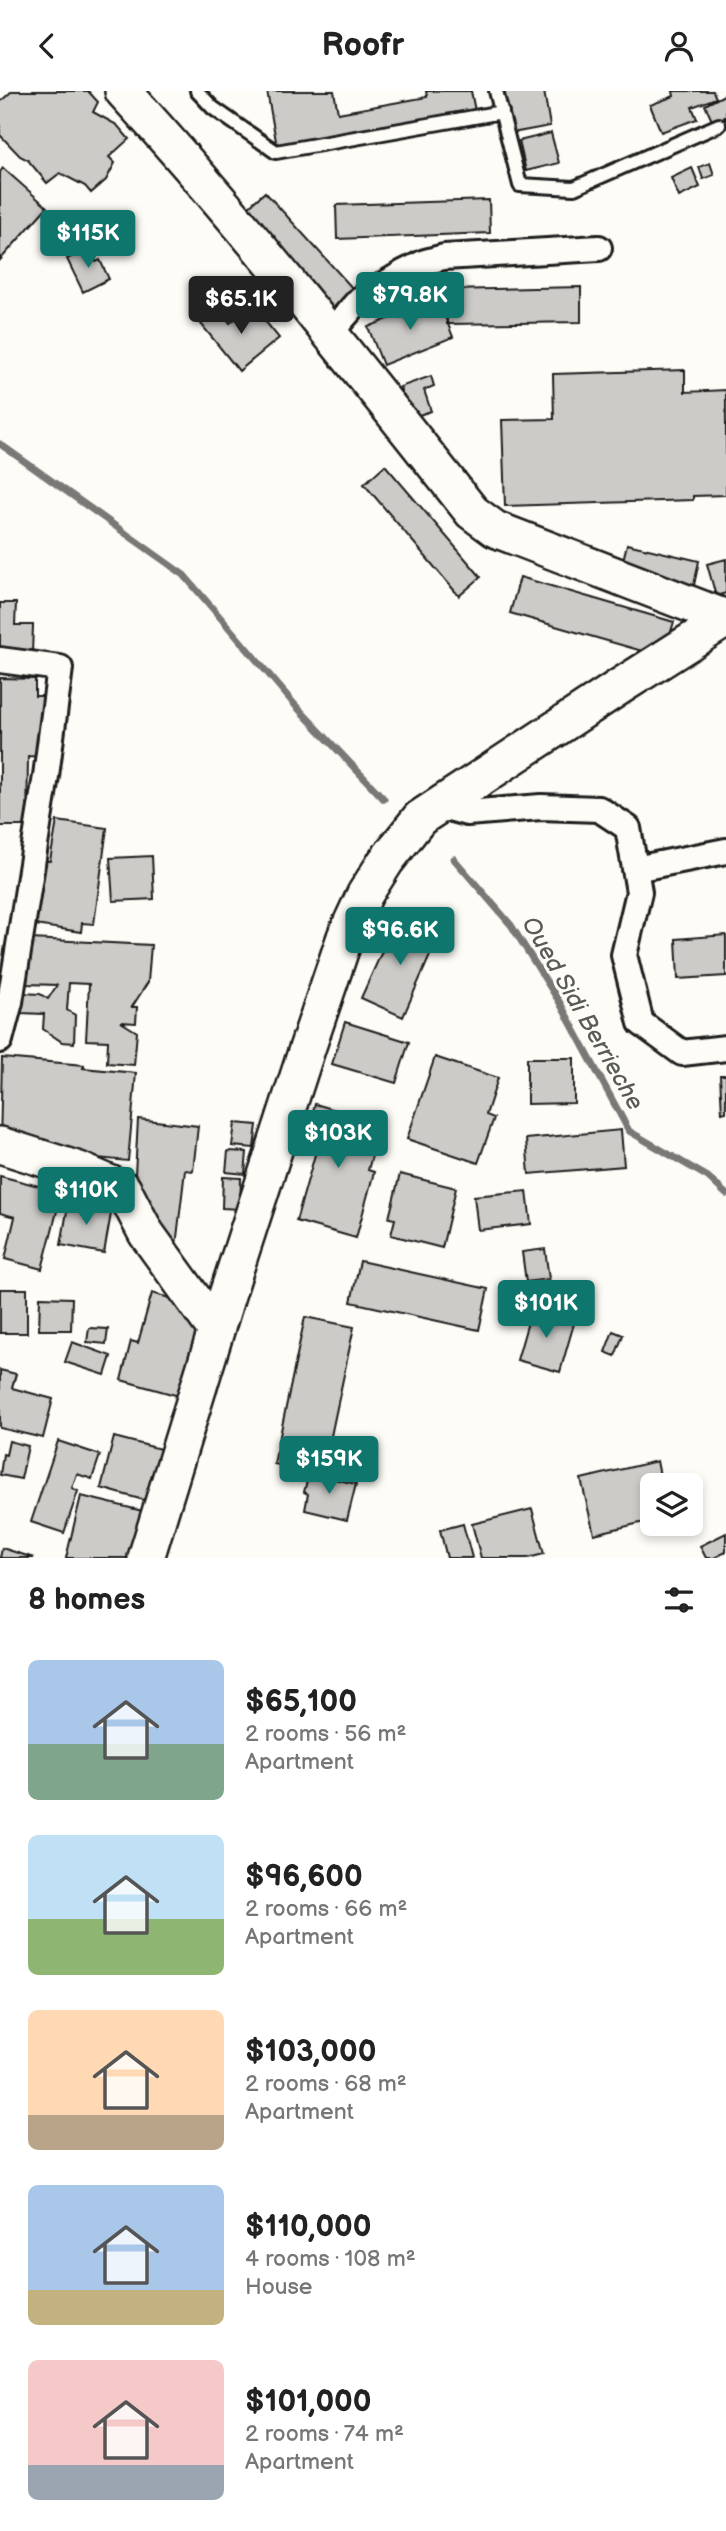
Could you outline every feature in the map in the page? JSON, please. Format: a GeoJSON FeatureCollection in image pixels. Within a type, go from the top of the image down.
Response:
{"type":"FeatureCollection","features":[{"type":"Feature","properties":{"kind":"street"},"geometry":{"type":"LineString","coordinates":[[123,91],[204,180],[472,512],[495,529],[726,619]]}},
{"type":"Feature","properties":{"kind":"street"},"geometry":{"type":"LineString","coordinates":[[330,333],[360,299],[425,262],[444,257],[599,248]]}},
{"type":"Feature","properties":{"kind":"street"},"geometry":{"type":"LineString","coordinates":[[154,1552],[216,1330],[345,937],[365,894],[419,818],[726,619]]}},
{"type":"Feature","properties":{"kind":"street"},"geometry":{"type":"LineString","coordinates":[[0,660],[60,668],[42,803],[10,1002],[0,1039]]}},
{"type":"Feature","properties":{"kind":"street"},"geometry":{"type":"LineString","coordinates":[[438,805],[467,813],[541,807],[599,809],[628,828],[639,892],[624,955],[641,1023],[682,1053],[726,1048]]}},
{"type":"Feature","properties":{"kind":"street"},"geometry":{"type":"LineString","coordinates":[[635,869],[726,851]]}},
{"type":"Feature","properties":{"kind":"street"},"geometry":{"type":"LineString","coordinates":[[0,1145],[79,1170],[123,1189],[146,1233],[216,1330]]}},
{"type":"Feature","properties":{"kind":"lane"},"geometry":{"type":"LineString","coordinates":[[197,91],[213,108],[276,152],[502,113]]}},
{"type":"Feature","properties":{"kind":"lane"},"geometry":{"type":"LineString","coordinates":[[496,91],[520,185],[574,188],[719,125]]}},
{"type":"Feature","properties":{"kind":"building"},"geometry":{"type":"Polygon","coordinates":[[[12,91],[88,91],[98,102],[93,112],[117,125],[129,139],[109,157],[115,163],[106,180],[91,193],[85,186],[60,173],[47,183],[28,160],[20,156],[0,135],[0,102],[12,91]]]}},
{"type":"Feature","properties":{"kind":"building"},"geometry":{"type":"Polygon","coordinates":[[[267,91],[334,91],[338,113],[427,97],[426,91],[471,91],[476,116],[278,152],[267,91]]]}},
{"type":"Feature","properties":{"kind":"building"},"geometry":{"type":"Polygon","coordinates":[[[504,91],[544,91],[550,126],[512,133],[504,91]]]}},
{"type":"Feature","properties":{"kind":"building"},"geometry":{"type":"Polygon","coordinates":[[[673,91],[713,91],[716,98],[692,107],[697,119],[661,132],[650,105],[674,96],[673,91]]]}},
{"type":"Feature","properties":{"kind":"building"},"geometry":{"type":"Polygon","coordinates":[[[726,94],[726,120],[725,117],[713,123],[705,105],[726,94]]]}},
{"type":"Feature","properties":{"kind":"building"},"geometry":{"type":"Polygon","coordinates":[[[551,133],[559,163],[526,171],[519,141],[551,133]]]}},
{"type":"Feature","properties":{"kind":"building"},"geometry":{"type":"Polygon","coordinates":[[[710,163],[714,175],[703,179],[699,167],[710,163]]]}},
{"type":"Feature","properties":{"kind":"building"},"geometry":{"type":"Polygon","coordinates":[[[3,168],[47,207],[0,260],[0,172],[3,168]]]}},
{"type":"Feature","properties":{"kind":"building"},"geometry":{"type":"Polygon","coordinates":[[[692,168],[700,187],[679,197],[671,178],[692,168]]]}},
{"type":"Feature","properties":{"kind":"building"},"geometry":{"type":"Polygon","coordinates":[[[265,192],[364,301],[341,322],[232,221],[265,192]]]}},
{"type":"Feature","properties":{"kind":"building"},"geometry":{"type":"Polygon","coordinates":[[[489,200],[490,233],[337,239],[336,205],[489,200]]]}},
{"type":"Feature","properties":{"kind":"building"},"geometry":{"type":"Polygon","coordinates":[[[89,248],[96,262],[100,260],[109,279],[83,292],[67,259],[89,248]]]}},
{"type":"Feature","properties":{"kind":"building"},"geometry":{"type":"Polygon","coordinates":[[[581,287],[581,322],[447,324],[447,290],[581,287]]]}},
{"type":"Feature","properties":{"kind":"building"},"geometry":{"type":"Polygon","coordinates":[[[438,299],[453,337],[383,365],[368,327],[438,299]]]}},
{"type":"Feature","properties":{"kind":"building"},"geometry":{"type":"Polygon","coordinates":[[[252,305],[279,338],[239,371],[201,324],[219,309],[230,323],[252,305]]]}},
{"type":"Feature","properties":{"kind":"building"},"geometry":{"type":"Polygon","coordinates":[[[685,370],[685,392],[726,390],[726,495],[693,496],[693,500],[505,506],[502,420],[554,419],[553,374],[685,370]]]}},
{"type":"Feature","properties":{"kind":"building"},"geometry":{"type":"Polygon","coordinates":[[[431,376],[434,386],[424,390],[431,411],[410,418],[400,387],[431,376]]]}},
{"type":"Feature","properties":{"kind":"building"},"geometry":{"type":"Polygon","coordinates":[[[385,465],[481,577],[459,596],[364,484],[385,465]]]}},
{"type":"Feature","properties":{"kind":"building"},"geometry":{"type":"Polygon","coordinates":[[[627,544],[699,561],[693,590],[620,573],[627,544]]]}},
{"type":"Feature","properties":{"kind":"building"},"geometry":{"type":"Polygon","coordinates":[[[726,559],[726,593],[716,596],[707,564],[726,559]]]}},
{"type":"Feature","properties":{"kind":"building"},"geometry":{"type":"Polygon","coordinates":[[[520,577],[674,622],[663,657],[510,613],[520,577]]]}},
{"type":"Feature","properties":{"kind":"building"},"geometry":{"type":"Polygon","coordinates":[[[0,603],[16,603],[15,625],[33,625],[32,654],[0,654],[0,603]]]}},
{"type":"Feature","properties":{"kind":"building"},"geometry":{"type":"Polygon","coordinates":[[[0,678],[35,679],[35,696],[47,696],[42,757],[28,756],[27,826],[0,826],[0,678]]]}},
{"type":"Feature","properties":{"kind":"building"},"geometry":{"type":"Polygon","coordinates":[[[57,821],[107,828],[94,924],[82,923],[81,932],[35,925],[38,904],[32,903],[38,860],[50,861],[57,821]]]}},
{"type":"Feature","properties":{"kind":"building"},"geometry":{"type":"Polygon","coordinates":[[[152,856],[154,899],[113,901],[110,858],[152,856]]]}},
{"type":"Feature","properties":{"kind":"building"},"geometry":{"type":"Polygon","coordinates":[[[398,916],[439,935],[403,1017],[361,998],[398,916]]]}},
{"type":"Feature","properties":{"kind":"building"},"geometry":{"type":"Polygon","coordinates":[[[726,935],[726,976],[678,979],[676,939],[726,935]]]}},
{"type":"Feature","properties":{"kind":"building"},"geometry":{"type":"Polygon","coordinates":[[[30,939],[151,945],[148,982],[132,1007],[137,1007],[136,1023],[121,1022],[137,1032],[134,1065],[107,1063],[108,1041],[86,1040],[89,984],[69,983],[67,1010],[75,1015],[74,1043],[62,1042],[43,1029],[44,1014],[21,1013],[22,993],[40,994],[48,999],[57,985],[27,984],[30,939]]]}},
{"type":"Feature","properties":{"kind":"building"},"geometry":{"type":"Polygon","coordinates":[[[345,1022],[409,1042],[396,1083],[332,1064],[345,1022]]]}},
{"type":"Feature","properties":{"kind":"building"},"geometry":{"type":"Polygon","coordinates":[[[435,1057],[498,1078],[486,1115],[494,1118],[478,1163],[407,1139],[435,1057]]]}},
{"type":"Feature","properties":{"kind":"building"},"geometry":{"type":"Polygon","coordinates":[[[2,1058],[84,1065],[83,1068],[136,1073],[128,1161],[0,1145],[2,1058]]]}},
{"type":"Feature","properties":{"kind":"building"},"geometry":{"type":"Polygon","coordinates":[[[527,1058],[574,1058],[574,1103],[527,1104],[527,1058]]]}},
{"type":"Feature","properties":{"kind":"building"},"geometry":{"type":"Polygon","coordinates":[[[720,1075],[726,1075],[726,1112],[722,1113],[720,1075]]]}},
{"type":"Feature","properties":{"kind":"building"},"geometry":{"type":"Polygon","coordinates":[[[315,1104],[381,1123],[368,1170],[374,1172],[356,1238],[296,1221],[316,1151],[303,1147],[315,1104]]]}},
{"type":"Feature","properties":{"kind":"building"},"geometry":{"type":"Polygon","coordinates":[[[138,1119],[198,1126],[193,1171],[185,1170],[176,1246],[134,1193],[138,1119]]]}},
{"type":"Feature","properties":{"kind":"building"},"geometry":{"type":"Polygon","coordinates":[[[235,1123],[257,1125],[254,1148],[232,1146],[235,1123]]]}},
{"type":"Feature","properties":{"kind":"building"},"geometry":{"type":"Polygon","coordinates":[[[621,1130],[624,1166],[529,1174],[526,1139],[621,1130]]]}},
{"type":"Feature","properties":{"kind":"building"},"geometry":{"type":"Polygon","coordinates":[[[228,1151],[247,1152],[245,1174],[226,1172],[228,1151]]]}},
{"type":"Feature","properties":{"kind":"building"},"geometry":{"type":"Polygon","coordinates":[[[400,1174],[456,1188],[442,1248],[391,1235],[395,1219],[389,1218],[400,1174]]]}},
{"type":"Feature","properties":{"kind":"building"},"geometry":{"type":"Polygon","coordinates":[[[0,1176],[62,1192],[42,1269],[5,1259],[15,1217],[0,1213],[0,1176]]]}},
{"type":"Feature","properties":{"kind":"building"},"geometry":{"type":"Polygon","coordinates":[[[223,1177],[241,1178],[240,1209],[222,1208],[223,1177]]]}},
{"type":"Feature","properties":{"kind":"building"},"geometry":{"type":"Polygon","coordinates":[[[527,1191],[531,1224],[478,1230],[474,1196],[527,1191]]]}},
{"type":"Feature","properties":{"kind":"building"},"geometry":{"type":"Polygon","coordinates":[[[69,1200],[112,1208],[104,1253],[61,1245],[69,1200]]]}},
{"type":"Feature","properties":{"kind":"building"},"geometry":{"type":"Polygon","coordinates":[[[545,1249],[549,1279],[526,1282],[522,1252],[545,1249]]]}},
{"type":"Feature","properties":{"kind":"building"},"geometry":{"type":"Polygon","coordinates":[[[360,1261],[488,1289],[479,1330],[351,1302],[360,1261]]]}},
{"type":"Feature","properties":{"kind":"building"},"geometry":{"type":"Polygon","coordinates":[[[0,1289],[27,1289],[27,1333],[0,1333],[0,1289]]]}},
{"type":"Feature","properties":{"kind":"building"},"geometry":{"type":"Polygon","coordinates":[[[152,1293],[204,1308],[179,1396],[121,1380],[131,1341],[138,1343],[152,1293]]]}},
{"type":"Feature","properties":{"kind":"building"},"geometry":{"type":"Polygon","coordinates":[[[40,1297],[72,1298],[71,1330],[39,1330],[40,1297]]]}},
{"type":"Feature","properties":{"kind":"building"},"geometry":{"type":"Polygon","coordinates":[[[532,1308],[575,1320],[560,1372],[517,1360],[532,1308]]]}},
{"type":"Feature","properties":{"kind":"building"},"geometry":{"type":"Polygon","coordinates":[[[305,1317],[354,1327],[323,1474],[274,1464],[305,1317]]]}},
{"type":"Feature","properties":{"kind":"building"},"geometry":{"type":"Polygon","coordinates":[[[89,1328],[108,1329],[106,1344],[87,1342],[89,1328]]]}},
{"type":"Feature","properties":{"kind":"building"},"geometry":{"type":"Polygon","coordinates":[[[613,1331],[623,1335],[615,1356],[605,1352],[613,1331]]]}},
{"type":"Feature","properties":{"kind":"building"},"geometry":{"type":"Polygon","coordinates":[[[72,1342],[111,1356],[105,1375],[65,1362],[72,1342]]]}},
{"type":"Feature","properties":{"kind":"building"},"geometry":{"type":"Polygon","coordinates":[[[0,1370],[16,1374],[12,1388],[53,1399],[43,1438],[0,1428],[0,1370]]]}},
{"type":"Feature","properties":{"kind":"building"},"geometry":{"type":"Polygon","coordinates":[[[114,1437],[168,1451],[154,1503],[101,1488],[114,1437]]]}},
{"type":"Feature","properties":{"kind":"building"},"geometry":{"type":"Polygon","coordinates":[[[9,1441],[28,1446],[21,1479],[0,1475],[3,1454],[6,1455],[9,1441]]]}},
{"type":"Feature","properties":{"kind":"building"},"geometry":{"type":"Polygon","coordinates":[[[58,1441],[100,1455],[92,1479],[77,1474],[72,1488],[78,1491],[64,1533],[31,1522],[58,1441]]]}},
{"type":"Feature","properties":{"kind":"building"},"geometry":{"type":"Polygon","coordinates":[[[657,1461],[659,1473],[640,1473],[640,1523],[594,1534],[581,1479],[657,1461]]]}},
{"type":"Feature","properties":{"kind":"building"},"geometry":{"type":"Polygon","coordinates":[[[309,1473],[356,1484],[347,1520],[305,1510],[308,1494],[304,1492],[309,1473]]]}},
{"type":"Feature","properties":{"kind":"building"},"geometry":{"type":"Polygon","coordinates":[[[81,1496],[151,1513],[140,1558],[66,1558],[81,1496]]]}},
{"type":"Feature","properties":{"kind":"building"},"geometry":{"type":"Polygon","coordinates":[[[532,1509],[544,1554],[528,1558],[481,1558],[472,1524],[532,1509]]]}},
{"type":"Feature","properties":{"kind":"building"},"geometry":{"type":"Polygon","coordinates":[[[463,1524],[472,1558],[447,1558],[440,1530],[463,1524]]]}},
{"type":"Feature","properties":{"kind":"building"},"geometry":{"type":"Polygon","coordinates":[[[726,1533],[726,1552],[714,1558],[706,1558],[700,1546],[726,1533]]]}},
{"type":"Feature","properties":{"kind":"building"},"geometry":{"type":"Polygon","coordinates":[[[2,1548],[34,1558],[0,1558],[2,1548]]]}},
{"type":"Feature","properties":{"kind":"waterway"},"geometry":{"type":"LineString","coordinates":[[0,444],[184,575],[295,705],[384,799]]}},
{"type":"Feature","properties":{"kind":"waterway","name":"Oued Sidi Berrieche"},"geometry":{"type":"LineString","coordinates":[[454,859],[511,925],[560,1003],[629,1131],[708,1177],[726,1194]]}}]}
